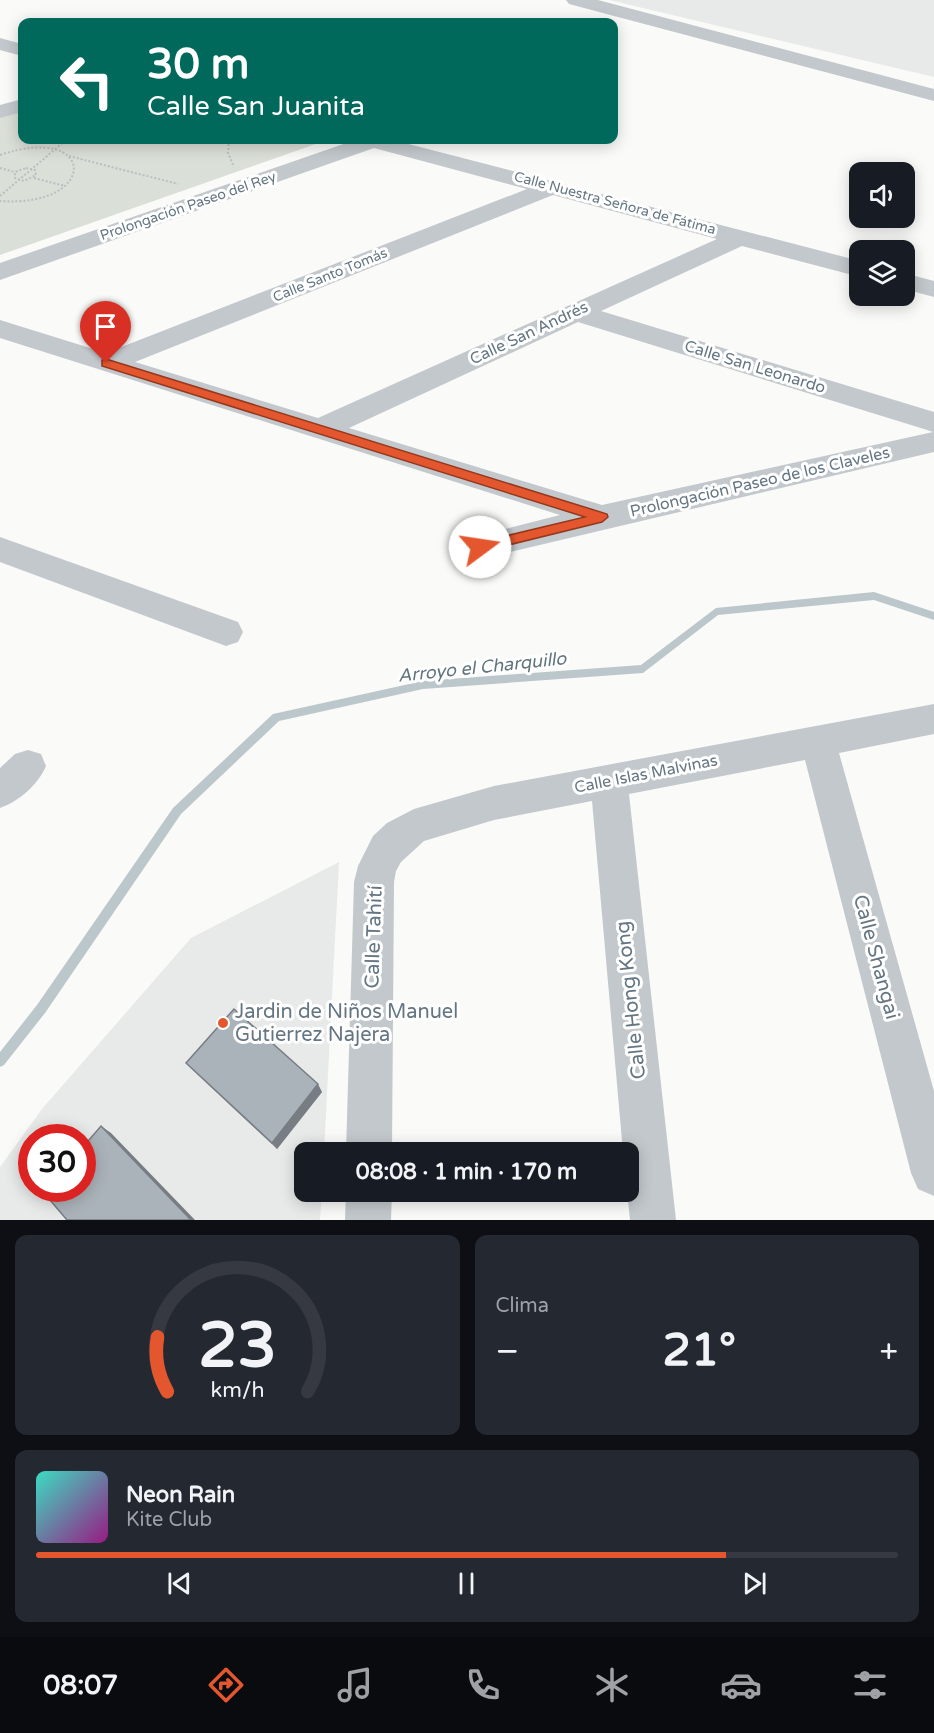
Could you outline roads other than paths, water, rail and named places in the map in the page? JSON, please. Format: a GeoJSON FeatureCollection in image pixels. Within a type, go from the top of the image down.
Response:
{"type":"FeatureCollection","features":[{"type":"Feature","properties":{"kind":"street"},"geometry":{"type":"LineString","coordinates":[[576,0],[934,95]]}},
{"type":"Feature","properties":{"kind":"street"},"geometry":{"type":"LineString","coordinates":[[0,45],[18,49]]}},
{"type":"Feature","properties":{"kind":"street"},"geometry":{"type":"LineString","coordinates":[[0,112],[18,106]]}},
{"type":"Feature","properties":{"kind":"street","name":"Prolongación Paseo del Rey"},"geometry":{"type":"LineString","coordinates":[[0,272],[361,144]]}},
{"type":"Feature","properties":{"kind":"street","name":"Calle Nuestra Señora de Fátima"},"geometry":{"type":"LineString","coordinates":[[387,144],[849,266]]}},
{"type":"Feature","properties":{"kind":"street","name":"Calle Santo Tomás"},"geometry":{"type":"LineString","coordinates":[[106,363],[553,187]]}},
{"type":"Feature","properties":{"kind":"street","name":"Calle San Andrés"},"geometry":{"type":"LineString","coordinates":[[318,430],[741,237]]}},
{"type":"Feature","properties":{"kind":"street"},"geometry":{"type":"LineString","coordinates":[[915,284],[934,289]]}},
{"type":"Feature","properties":{"kind":"street","name":"Calle San Leonardo"},"geometry":{"type":"LineString","coordinates":[[575,312],[934,422]]}},
{"type":"Feature","properties":{"kind":"street"},"geometry":{"type":"LineString","coordinates":[[0,329],[602,517]]}},
{"type":"Feature","properties":{"kind":"street","name":"Prolongación Paseo de los Claveles"},"geometry":{"type":"LineString","coordinates":[[480,547],[934,442]]}},
{"type":"Feature","properties":{"kind":"street"},"geometry":{"type":"LineString","coordinates":[[0,549],[226,632]]}},
{"type":"Feature","properties":{"kind":"street","name":"Calle Islas Malvinas"},"geometry":{"type":"LineString","coordinates":[[377,866],[387,849],[400,836],[414,827],[494,802],[934,719]]}},
{"type":"Feature","properties":{"kind":"street","name":"Calle Shangai"},"geometry":{"type":"LineString","coordinates":[[818,741],[934,1173]]}},
{"type":"Feature","properties":{"kind":"street"},"geometry":{"type":"LineString","coordinates":[[0,791],[28,766]]}},
{"type":"Feature","properties":{"kind":"street","name":"Calle Hong Kong"},"geometry":{"type":"LineString","coordinates":[[609,781],[653,1220]]}},
{"type":"Feature","properties":{"kind":"street","name":"Calle Tahití"},"geometry":{"type":"LineString","coordinates":[[369,1142],[374,882],[377,866]]}},
{"type":"Feature","properties":{"kind":"street"},"geometry":{"type":"LineString","coordinates":[[368,1220],[369,1202]]}},
{"type":"Feature","properties":{"kind":"waterway","name":"Arroyo el Charquillo"},"geometry":{"type":"LineString","coordinates":[[0,1061],[41,1009],[177,811],[276,717],[423,685],[643,669],[716,612],[874,596],[934,616]]}},
{"type":"Feature","properties":{"kind":"place","name":"Jardin de Niños Manuel Gutierrez Najera"},"geometry":{"type":"Point","coordinates":[223,1023]}}]}
